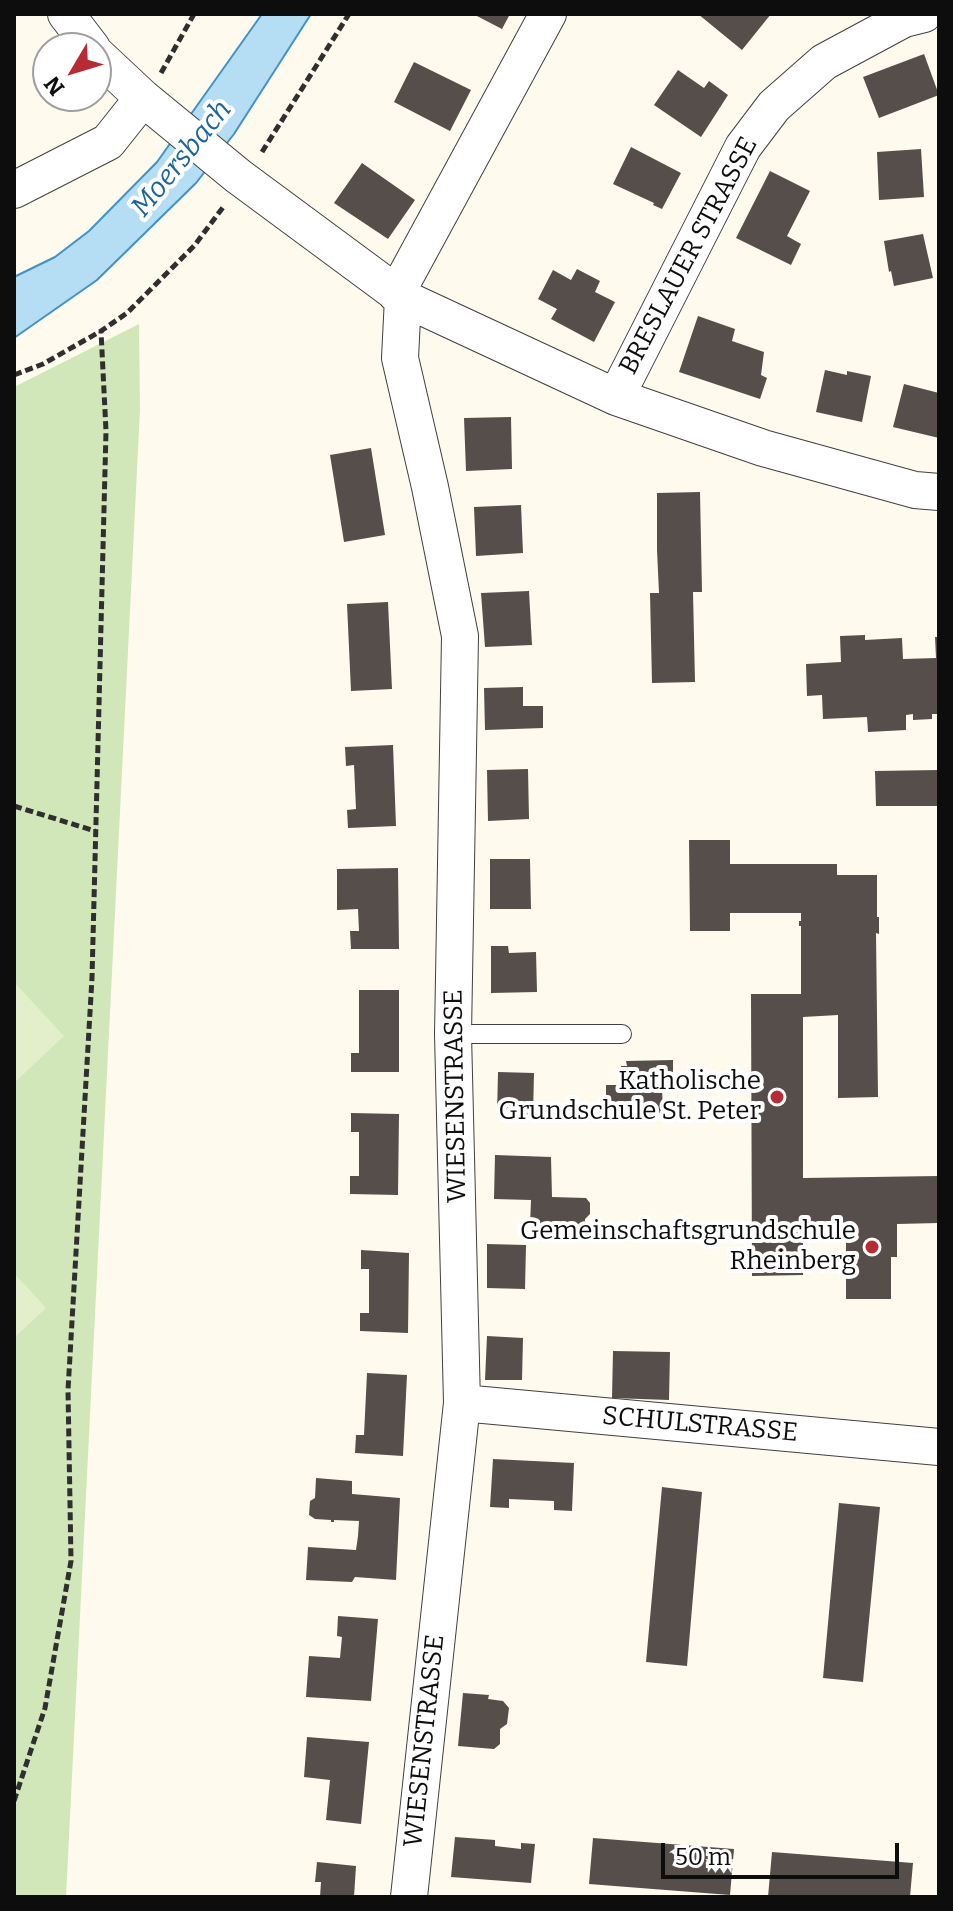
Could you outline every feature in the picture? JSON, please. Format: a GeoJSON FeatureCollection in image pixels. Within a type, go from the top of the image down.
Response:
{"type":"FeatureCollection","features":[{"type":"Feature","properties":{"kind":"street"},"geometry":{"type":"LineString","coordinates":[[66,14],[80,32]]}},
{"type":"Feature","properties":{"kind":"street"},"geometry":{"type":"LineString","coordinates":[[400,296],[548,14]]}},
{"type":"Feature","properties":{"kind":"street","name":"BRESLAUER STRASSE"},"geometry":{"type":"LineString","coordinates":[[616,397],[743,147],[774,106],[824,62],[904,19],[924,14]]}},
{"type":"Feature","properties":{"kind":"street"},"geometry":{"type":"LineString","coordinates":[[112,69],[155,109],[241,178],[400,296],[616,397],[763,448],[915,490],[939,492]]}},
{"type":"Feature","properties":{"kind":"street"},"geometry":{"type":"LineString","coordinates":[[14,190],[108,142],[155,109]]}},
{"type":"Feature","properties":{"kind":"street","name":"WIESENSTRASSE"},"geometry":{"type":"LineString","coordinates":[[400,296],[400,358],[460,636],[453,1034],[462,1403],[409,1897]]}},
{"type":"Feature","properties":{"kind":"street","name":"SCHULSTRASSE"},"geometry":{"type":"LineString","coordinates":[[462,1403],[939,1447]]}},
{"type":"Feature","properties":{"kind":"lane"},"geometry":{"type":"LineString","coordinates":[[453,1034],[622,1034]]}},
{"type":"Feature","properties":{"kind":"path"},"geometry":{"type":"LineString","coordinates":[[155,109],[162,72],[194,14]]}},
{"type":"Feature","properties":{"kind":"path"},"geometry":{"type":"LineString","coordinates":[[14,375],[43,364],[127,313],[194,246],[349,14]]}},
{"type":"Feature","properties":{"kind":"path"},"geometry":{"type":"LineString","coordinates":[[14,1801],[45,1708],[71,1561],[68,1390],[92,978],[106,431],[101,331]]}},
{"type":"Feature","properties":{"kind":"path"},"geometry":{"type":"LineString","coordinates":[[14,806],[95,831]]}},
{"type":"Feature","properties":{"kind":"green space"},"geometry":{"type":"Polygon","coordinates":[[[139,324],[140,410],[66,1897],[14,1897],[14,387],[139,324]]]}},
{"type":"Feature","properties":{"kind":"green space"},"geometry":{"type":"Polygon","coordinates":[[[14,982],[64,1036],[14,1083],[14,982]]]}},
{"type":"Feature","properties":{"kind":"green space"},"geometry":{"type":"Polygon","coordinates":[[[14,1273],[46,1308],[14,1338],[14,1273]]]}},
{"type":"Feature","properties":{"kind":"water","name":"Moersbach"},"geometry":{"type":"Polygon","coordinates":[[[262,14],[311,14],[234,134],[196,183],[97,280],[14,338],[14,277],[55,257],[89,231],[157,162],[262,14]]]}},
{"type":"Feature","properties":{"kind":"building"},"geometry":{"type":"Polygon","coordinates":[[[473,14],[510,14],[502,29],[473,14]]]}},
{"type":"Feature","properties":{"kind":"building"},"geometry":{"type":"Polygon","coordinates":[[[698,14],[771,14],[742,50],[698,14]]]}},
{"type":"Feature","properties":{"kind":"building"},"geometry":{"type":"Polygon","coordinates":[[[924,54],[939,95],[879,118],[863,77],[924,54]]]}},
{"type":"Feature","properties":{"kind":"building"},"geometry":{"type":"Polygon","coordinates":[[[414,62],[471,90],[450,131],[394,102],[414,62]]]}},
{"type":"Feature","properties":{"kind":"building"},"geometry":{"type":"Polygon","coordinates":[[[678,70],[704,88],[709,81],[728,95],[701,137],[654,105],[678,70]]]}},
{"type":"Feature","properties":{"kind":"building"},"geometry":{"type":"Polygon","coordinates":[[[631,147],[681,173],[662,209],[613,184],[631,147]]]}},
{"type":"Feature","properties":{"kind":"building"},"geometry":{"type":"Polygon","coordinates":[[[921,149],[924,197],[879,200],[877,152],[921,149]]]}},
{"type":"Feature","properties":{"kind":"building"},"geometry":{"type":"Polygon","coordinates":[[[362,163],[415,200],[388,239],[334,203],[362,163]]]}},
{"type":"Feature","properties":{"kind":"building"},"geometry":{"type":"Polygon","coordinates":[[[770,171],[810,191],[787,236],[801,244],[791,265],[736,238],[770,171]]]}},
{"type":"Feature","properties":{"kind":"building"},"geometry":{"type":"Polygon","coordinates":[[[923,234],[933,278],[894,286],[884,241],[923,234]]]}},
{"type":"Feature","properties":{"kind":"building"},"geometry":{"type":"Polygon","coordinates":[[[577,269],[600,281],[595,292],[615,302],[594,342],[551,319],[557,309],[538,299],[553,270],[571,280],[577,269]]]}},
{"type":"Feature","properties":{"kind":"building"},"geometry":{"type":"Polygon","coordinates":[[[698,316],[735,329],[732,341],[764,352],[761,375],[767,378],[760,399],[679,372],[698,316]]]}},
{"type":"Feature","properties":{"kind":"building"},"geometry":{"type":"Polygon","coordinates":[[[825,370],[871,376],[862,422],[816,412],[825,370]]]}},
{"type":"Feature","properties":{"kind":"building"},"geometry":{"type":"Polygon","coordinates":[[[904,384],[939,393],[939,438],[893,427],[904,384]]]}},
{"type":"Feature","properties":{"kind":"building"},"geometry":{"type":"Polygon","coordinates":[[[511,417],[512,469],[466,471],[464,418],[511,417]]]}},
{"type":"Feature","properties":{"kind":"building"},"geometry":{"type":"Polygon","coordinates":[[[371,448],[385,535],[344,542],[330,455],[371,448]]]}},
{"type":"Feature","properties":{"kind":"building"},"geometry":{"type":"Polygon","coordinates":[[[700,492],[702,592],[693,592],[695,682],[652,683],[650,593],[659,593],[657,493],[700,492]]]}},
{"type":"Feature","properties":{"kind":"building"},"geometry":{"type":"Polygon","coordinates":[[[521,505],[523,553],[476,556],[474,507],[521,505]]]}},
{"type":"Feature","properties":{"kind":"building"},"geometry":{"type":"Polygon","coordinates":[[[529,591],[532,645],[485,647],[481,593],[529,591]]]}},
{"type":"Feature","properties":{"kind":"building"},"geometry":{"type":"Polygon","coordinates":[[[388,602],[392,689],[351,691],[347,604],[388,602]]]}},
{"type":"Feature","properties":{"kind":"building"},"geometry":{"type":"Polygon","coordinates":[[[865,635],[865,640],[902,638],[903,659],[936,658],[935,637],[939,637],[939,714],[932,714],[932,719],[913,720],[913,714],[906,715],[906,730],[868,732],[867,717],[823,719],[822,695],[807,696],[806,664],[841,662],[840,636],[865,635]]]}},
{"type":"Feature","properties":{"kind":"building"},"geometry":{"type":"Polygon","coordinates":[[[523,687],[523,706],[543,706],[543,728],[485,730],[484,688],[523,687]]]}},
{"type":"Feature","properties":{"kind":"building"},"geometry":{"type":"Polygon","coordinates":[[[393,745],[396,826],[348,828],[347,810],[356,809],[354,765],[346,766],[345,747],[393,745]]]}},
{"type":"Feature","properties":{"kind":"building"},"geometry":{"type":"Polygon","coordinates":[[[528,769],[529,819],[488,821],[487,770],[528,769]]]}},
{"type":"Feature","properties":{"kind":"building"},"geometry":{"type":"Polygon","coordinates":[[[939,770],[939,806],[876,806],[875,771],[939,770]]]}},
{"type":"Feature","properties":{"kind":"building","name":"Katholische Grundschule St. Peter"},"geometry":{"type":"Polygon","coordinates":[[[689,840],[730,840],[730,864],[837,864],[837,875],[877,875],[878,1097],[838,1098],[838,1015],[803,1017],[803,1178],[939,1176],[939,1223],[897,1224],[897,1257],[891,1257],[891,1299],[846,1299],[846,1236],[803,1236],[803,1275],[752,1276],[751,994],[801,994],[801,913],[730,913],[730,931],[690,931],[689,840]]]}},
{"type":"Feature","properties":{"kind":"building"},"geometry":{"type":"Polygon","coordinates":[[[490,859],[530,859],[531,909],[490,909],[490,859]]]}},
{"type":"Feature","properties":{"kind":"building"},"geometry":{"type":"Polygon","coordinates":[[[398,868],[399,949],[351,949],[350,931],[359,931],[358,909],[337,910],[337,869],[398,868]]]}},
{"type":"Feature","properties":{"kind":"building"},"geometry":{"type":"Polygon","coordinates":[[[491,946],[508,946],[509,953],[536,952],[537,992],[491,993],[491,946]]]}},
{"type":"Feature","properties":{"kind":"building"},"geometry":{"type":"Polygon","coordinates":[[[359,990],[399,990],[399,1072],[351,1072],[351,1053],[359,1053],[359,990]]]}},
{"type":"Feature","properties":{"kind":"building"},"geometry":{"type":"Polygon","coordinates":[[[673,1060],[673,1087],[662,1087],[663,1113],[606,1113],[606,1085],[626,1085],[626,1080],[621,1080],[621,1066],[627,1066],[626,1061],[673,1060]]]}},
{"type":"Feature","properties":{"kind":"building"},"geometry":{"type":"Polygon","coordinates":[[[498,1072],[534,1073],[533,1116],[497,1115],[498,1072]]]}},
{"type":"Feature","properties":{"kind":"building"},"geometry":{"type":"Polygon","coordinates":[[[351,1113],[399,1114],[398,1195],[350,1194],[350,1176],[359,1176],[359,1132],[351,1132],[351,1113]]]}},
{"type":"Feature","properties":{"kind":"building"},"geometry":{"type":"Polygon","coordinates":[[[495,1155],[551,1157],[552,1197],[586,1198],[590,1203],[590,1214],[585,1219],[585,1227],[530,1226],[531,1200],[494,1199],[495,1155]]]}},
{"type":"Feature","properties":{"kind":"building"},"geometry":{"type":"Polygon","coordinates":[[[487,1244],[526,1245],[525,1289],[487,1288],[487,1244]]]}},
{"type":"Feature","properties":{"kind":"building"},"geometry":{"type":"Polygon","coordinates":[[[361,1250],[409,1253],[408,1333],[360,1331],[360,1313],[369,1313],[369,1269],[361,1269],[361,1250]]]}},
{"type":"Feature","properties":{"kind":"building"},"geometry":{"type":"Polygon","coordinates":[[[487,1336],[523,1338],[522,1380],[485,1380],[487,1336]]]}},
{"type":"Feature","properties":{"kind":"building"},"geometry":{"type":"Polygon","coordinates":[[[613,1351],[670,1352],[669,1400],[612,1398],[613,1351]]]}},
{"type":"Feature","properties":{"kind":"building"},"geometry":{"type":"Polygon","coordinates":[[[367,1373],[407,1375],[403,1456],[355,1453],[356,1435],[364,1435],[367,1373]]]}},
{"type":"Feature","properties":{"kind":"building"},"geometry":{"type":"Polygon","coordinates":[[[493,1459],[574,1463],[572,1511],[554,1510],[554,1501],[509,1499],[509,1508],[490,1507],[493,1459]]]}},
{"type":"Feature","properties":{"kind":"building"},"geometry":{"type":"Polygon","coordinates":[[[316,1478],[352,1481],[352,1494],[400,1498],[396,1580],[355,1577],[352,1582],[306,1580],[308,1547],[356,1550],[358,1536],[359,1521],[331,1522],[309,1515],[310,1501],[315,1498],[316,1478]]]}},
{"type":"Feature","properties":{"kind":"building"},"geometry":{"type":"Polygon","coordinates":[[[662,1487],[702,1492],[687,1666],[646,1662],[662,1487]]]}},
{"type":"Feature","properties":{"kind":"building"},"geometry":{"type":"Polygon","coordinates":[[[839,1503],[880,1507],[863,1682],[823,1678],[839,1503]]]}},
{"type":"Feature","properties":{"kind":"building"},"geometry":{"type":"Polygon","coordinates":[[[338,1616],[378,1619],[371,1701],[306,1697],[309,1656],[340,1658],[342,1637],[337,1636],[338,1616]]]}},
{"type":"Feature","properties":{"kind":"building"},"geometry":{"type":"Polygon","coordinates":[[[463,1693],[489,1695],[488,1699],[503,1701],[509,1708],[507,1724],[500,1729],[500,1744],[494,1749],[458,1746],[463,1693]]]}},
{"type":"Feature","properties":{"kind":"building"},"geometry":{"type":"Polygon","coordinates":[[[307,1737],[369,1742],[361,1824],[326,1820],[330,1780],[304,1777],[307,1737]]]}},
{"type":"Feature","properties":{"kind":"building"},"geometry":{"type":"Polygon","coordinates":[[[455,1837],[495,1840],[495,1846],[521,1849],[521,1843],[535,1844],[531,1883],[451,1877],[455,1837]]]}},
{"type":"Feature","properties":{"kind":"building"},"geometry":{"type":"Polygon","coordinates":[[[593,1838],[734,1849],[730,1895],[589,1884],[593,1838]]]}},
{"type":"Feature","properties":{"kind":"building"},"geometry":{"type":"Polygon","coordinates":[[[772,1852],[913,1863],[910,1897],[768,1897],[772,1852]]]}},
{"type":"Feature","properties":{"kind":"building"},"geometry":{"type":"Polygon","coordinates":[[[317,1862],[356,1866],[354,1897],[320,1897],[321,1882],[315,1882],[317,1862]]]}},
{"type":"Feature","properties":{"kind":"place","name":"Katholische Grundschule St. Peter"},"geometry":{"type":"Point","coordinates":[777,1097]}},
{"type":"Feature","properties":{"kind":"place","name":"Gemeinschaftsgrundschule Rheinberg"},"geometry":{"type":"Point","coordinates":[872,1247]}}]}
